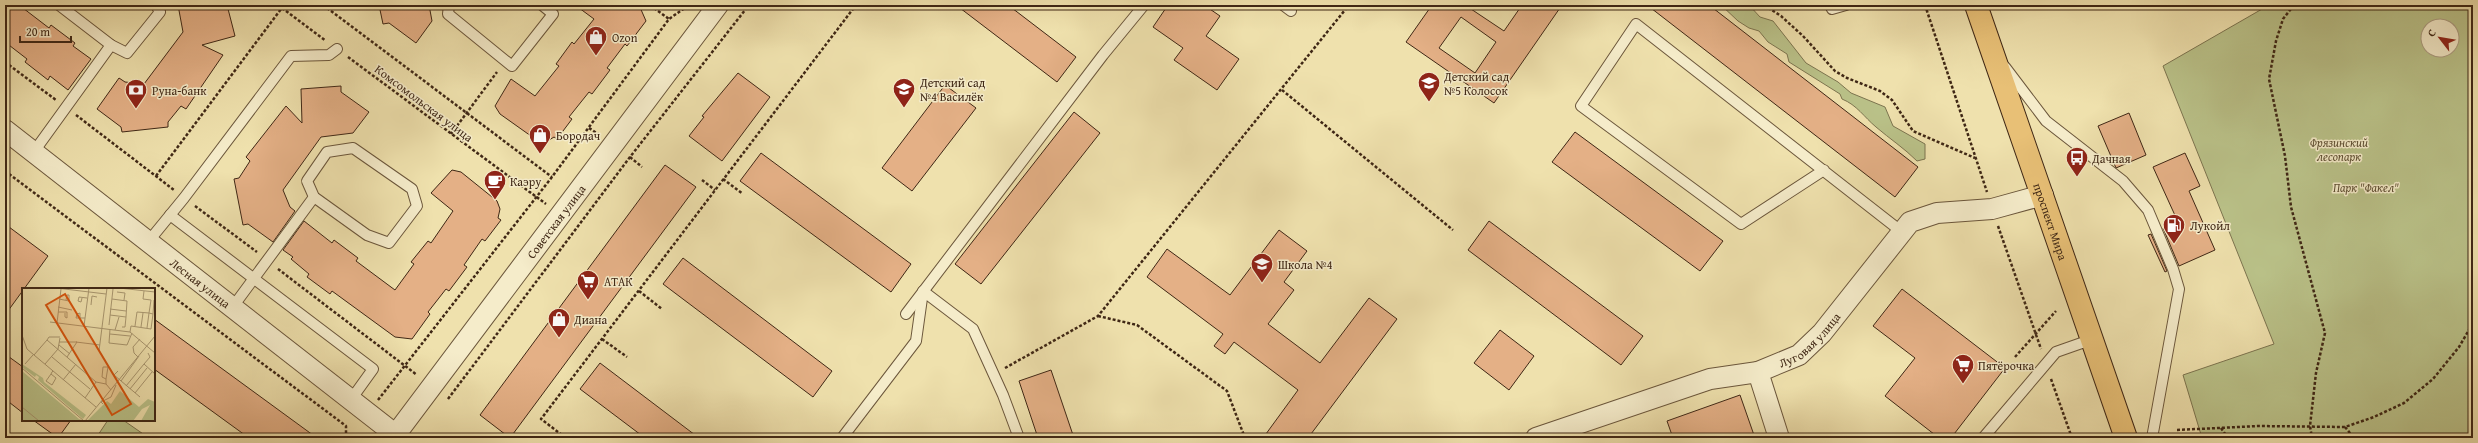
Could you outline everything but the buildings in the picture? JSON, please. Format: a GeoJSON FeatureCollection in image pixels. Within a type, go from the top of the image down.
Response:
{"type":"FeatureCollection","features":[{"type":"Feature","properties":{"kind":"main road","name":"проспект Мира"},"geometry":{"type":"LineString","coordinates":[[1976,5],[2093,339],[2126,438]]}},
{"type":"Feature","properties":{"kind":"street","name":"Советская улица"},"geometry":{"type":"LineString","coordinates":[[394,436],[717,5]]}},
{"type":"Feature","properties":{"kind":"street","name":"Лесная улица"},"geometry":{"type":"LineString","coordinates":[[5,130],[394,436]]}},
{"type":"Feature","properties":{"kind":"street","name":"Луговая улица"},"geometry":{"type":"LineString","coordinates":[[1536,438],[1710,378],[1758,372],[1798,355],[1822,333],[1910,222],[1937,213],[1992,209],[2043,195]]}},
{"type":"Feature","properties":{"kind":"street"},"geometry":{"type":"LineString","coordinates":[[1758,372],[1778,438]]}},
{"type":"Feature","properties":{"kind":"lane"},"geometry":{"type":"LineString","coordinates":[[59,5],[111,45],[127,53],[160,12],[156,5]]}},
{"type":"Feature","properties":{"kind":"lane"},"geometry":{"type":"LineString","coordinates":[[449,5],[448,14],[512,66],[553,14],[542,5]]}},
{"type":"Feature","properties":{"kind":"lane"},"geometry":{"type":"LineString","coordinates":[[906,314],[1098,61],[1144,5]]}},
{"type":"Feature","properties":{"kind":"lane"},"geometry":{"type":"LineString","coordinates":[[1830,5],[1832,9],[1846,5]]}},
{"type":"Feature","properties":{"kind":"lane"},"geometry":{"type":"LineString","coordinates":[[1824,170],[1741,224],[1581,106],[1636,24],[1824,170],[1902,232]]}},
{"type":"Feature","properties":{"kind":"lane"},"geometry":{"type":"LineString","coordinates":[[33,153],[111,45]]}},
{"type":"Feature","properties":{"kind":"lane"},"geometry":{"type":"LineString","coordinates":[[148,242],[184,198],[291,56],[329,55],[337,49]]}},
{"type":"Feature","properties":{"kind":"lane"},"geometry":{"type":"LineString","coordinates":[[1992,50],[2046,121],[2123,181],[2148,210],[2173,268],[2179,289],[2152,438]]}},
{"type":"Feature","properties":{"kind":"lane"},"geometry":{"type":"LineString","coordinates":[[353,148],[412,190],[417,206],[389,243],[367,235],[314,196],[307,181],[327,152],[353,148]]}},
{"type":"Feature","properties":{"kind":"lane"},"geometry":{"type":"LineString","coordinates":[[232,308],[268,261],[314,196]]}},
{"type":"Feature","properties":{"kind":"lane"},"geometry":{"type":"LineString","coordinates":[[170,215],[373,369],[350,401]]}},
{"type":"Feature","properties":{"kind":"lane"},"geometry":{"type":"LineString","coordinates":[[923,291],[973,329],[994,374],[1019,438]]}},
{"type":"Feature","properties":{"kind":"lane"},"geometry":{"type":"LineString","coordinates":[[842,438],[916,341],[923,291]]}},
{"type":"Feature","properties":{"kind":"lane"},"geometry":{"type":"LineString","coordinates":[[1983,438],[2056,352],[2093,339]]}},
{"type":"Feature","properties":{"kind":"path","name":"Комсомольская улица"},"geometry":{"type":"LineString","coordinates":[[278,5],[561,215]]}},
{"type":"Feature","properties":{"kind":"path"},"geometry":{"type":"LineString","coordinates":[[156,176],[284,5]]}},
{"type":"Feature","properties":{"kind":"path"},"geometry":{"type":"LineString","coordinates":[[323,5],[552,177]]}},
{"type":"Feature","properties":{"kind":"path"},"geometry":{"type":"LineString","coordinates":[[650,5],[669,19]]}},
{"type":"Feature","properties":{"kind":"path"},"geometry":{"type":"LineString","coordinates":[[346,426],[367,414],[552,177],[669,19],[689,5]]}},
{"type":"Feature","properties":{"kind":"path"},"geometry":{"type":"LineString","coordinates":[[448,399],[630,158],[749,5]]}},
{"type":"Feature","properties":{"kind":"path"},"geometry":{"type":"LineString","coordinates":[[566,438],[541,420],[856,5]]}},
{"type":"Feature","properties":{"kind":"path"},"geometry":{"type":"LineString","coordinates":[[994,374],[1098,316],[1282,90],[1349,5]]}},
{"type":"Feature","properties":{"kind":"path"},"geometry":{"type":"LineString","coordinates":[[1764,5],[1781,16],[1803,36],[1835,71],[1847,78],[1880,91],[1892,100],[1913,131],[1975,158]]}},
{"type":"Feature","properties":{"kind":"path"},"geometry":{"type":"LineString","coordinates":[[2294,5],[2283,19],[2276,41],[2269,79],[2285,156],[2291,207],[2325,333],[2316,373],[2310,426],[2312,438]]}},
{"type":"Feature","properties":{"kind":"path"},"geometry":{"type":"LineString","coordinates":[[451,134],[506,61]]}},
{"type":"Feature","properties":{"kind":"path"},"geometry":{"type":"LineString","coordinates":[[5,62],[432,387]]}},
{"type":"Feature","properties":{"kind":"path"},"geometry":{"type":"LineString","coordinates":[[1282,90],[1453,230]]}},
{"type":"Feature","properties":{"kind":"path"},"geometry":{"type":"LineString","coordinates":[[5,171],[346,426]]}},
{"type":"Feature","properties":{"kind":"path"},"geometry":{"type":"LineString","coordinates":[[723,179],[743,194]]}},
{"type":"Feature","properties":{"kind":"path"},"geometry":{"type":"LineString","coordinates":[[702,180],[715,190]]}},
{"type":"Feature","properties":{"kind":"path"},"geometry":{"type":"LineString","coordinates":[[639,291],[662,309]]}},
{"type":"Feature","properties":{"kind":"path"},"geometry":{"type":"LineString","coordinates":[[2015,357],[2056,311]]}},
{"type":"Feature","properties":{"kind":"path"},"geometry":{"type":"LineString","coordinates":[[1098,316],[1136,325],[1227,391],[1245,438]]}},
{"type":"Feature","properties":{"kind":"path"},"geometry":{"type":"LineString","coordinates":[[2177,430],[2310,426],[2345,427],[2374,417],[2404,403],[2433,379],[2473,323]]}},
{"type":"Feature","properties":{"kind":"path"},"geometry":{"type":"LineString","coordinates":[[602,339],[627,357]]}},
{"type":"Feature","properties":{"kind":"path"},"geometry":{"type":"LineString","coordinates":[[346,426],[346,438]]}},
{"type":"Feature","properties":{"kind":"path"},"geometry":{"type":"LineString","coordinates":[[2345,427],[2354,438]]}},
{"type":"Feature","properties":{"kind":"path"},"geometry":{"type":"LineString","coordinates":[[2221,428],[2228,438]]}},
{"type":"Feature","properties":{"kind":"green space"},"geometry":{"type":"Polygon","coordinates":[[[1721,5],[1749,5],[1760,17],[1773,21],[1806,63],[1838,82],[1851,93],[1885,107],[1893,126],[1925,144],[1925,159],[1917,161],[1876,127],[1856,108],[1842,99],[1840,94],[1789,62],[1787,54],[1768,42],[1759,31],[1749,28],[1738,21],[1721,5]]]}},
{"type":"Feature","properties":{"kind":"green space","name":"Парк \"Факел\""},"geometry":{"type":"Polygon","coordinates":[[[2269,5],[2473,5],[2473,438],[2202,438],[2183,375],[2274,344],[2163,66],[2269,5]]]}},
{"type":"Feature","properties":{"kind":"green space"},"geometry":{"type":"Polygon","coordinates":[[[107,421],[124,421],[149,438],[96,438],[107,421]]]}},
{"type":"Feature","properties":{"kind":"place","name":"Ozon"},"geometry":{"type":"Point","coordinates":[596,56]}},
{"type":"Feature","properties":{"kind":"place","name":"Детский сад №5 Колосок"},"geometry":{"type":"Point","coordinates":[1429,102]}},
{"type":"Feature","properties":{"kind":"place","name":"Детский сад №4 Василёк"},"geometry":{"type":"Point","coordinates":[904,108]}},
{"type":"Feature","properties":{"kind":"place","name":"Руна-банк"},"geometry":{"type":"Point","coordinates":[136,110]}},
{"type":"Feature","properties":{"kind":"place","name":"Бородач"},"geometry":{"type":"Point","coordinates":[540,154]}},
{"type":"Feature","properties":{"kind":"place","name":"Дачная"},"geometry":{"type":"Point","coordinates":[2077,178]}},
{"type":"Feature","properties":{"kind":"place","name":"Каэру"},"geometry":{"type":"Point","coordinates":[495,200]}},
{"type":"Feature","properties":{"kind":"place","name":"Лукойл"},"geometry":{"type":"Point","coordinates":[2174,244]}},
{"type":"Feature","properties":{"kind":"place","name":"Школа №4"},"geometry":{"type":"Point","coordinates":[1262,284]}},
{"type":"Feature","properties":{"kind":"place","name":"АТАК"},"geometry":{"type":"Point","coordinates":[588,300]}},
{"type":"Feature","properties":{"kind":"place","name":"Диана"},"geometry":{"type":"Point","coordinates":[559,338]}},
{"type":"Feature","properties":{"kind":"place","name":"Пятёрочка"},"geometry":{"type":"Point","coordinates":[1963,384]}},
{"type":"Feature","properties":{"kind":"park label","name":"Фрязинский лесопарк"},"geometry":{"type":"Point","coordinates":[2339,149]}}]}
